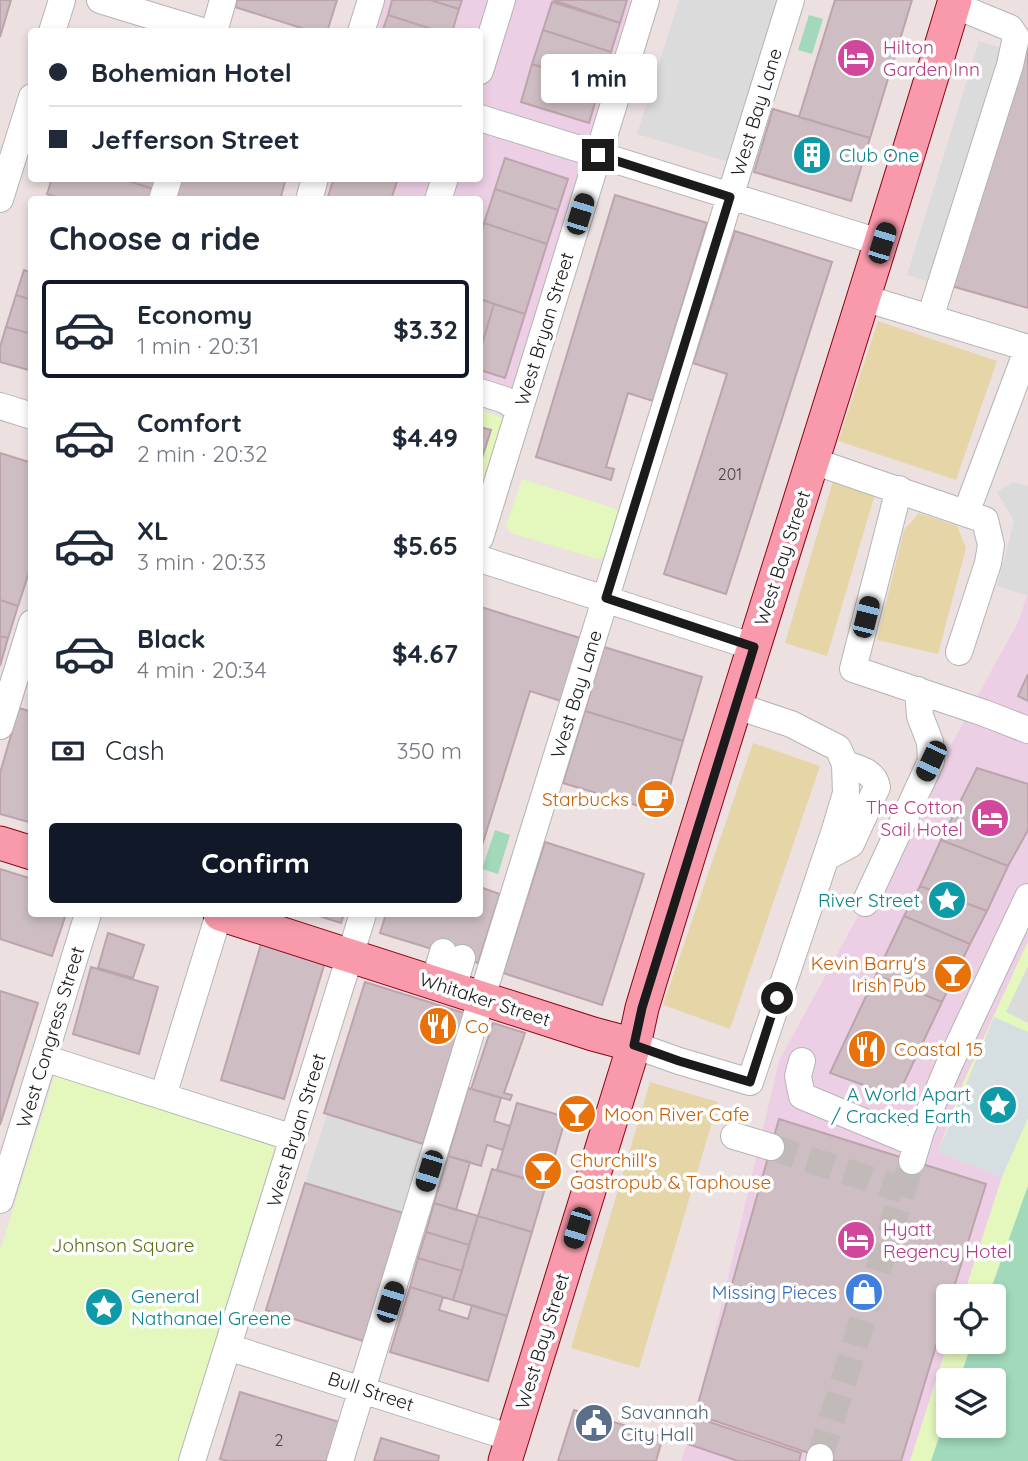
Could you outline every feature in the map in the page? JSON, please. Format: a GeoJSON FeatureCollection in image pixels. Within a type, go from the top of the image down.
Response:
{"type":"FeatureCollection","features":[{"type":"Feature","properties":{"kind":"main road","name":"West Bay Street"},"geometry":{"type":"LineString","coordinates":[[508,1449],[634,1045],[642,1008],[734,705],[882,243],[954,3]]}},
{"type":"Feature","properties":{"kind":"main road"},"geometry":{"type":"LineString","coordinates":[[0,843],[28,852]]}},
{"type":"Feature","properties":{"kind":"main road","name":"Whitaker Street"},"geometry":{"type":"LineString","coordinates":[[230,917],[350,955],[455,976],[634,1045]]}},
{"type":"Feature","properties":{"kind":"street"},"geometry":{"type":"LineString","coordinates":[[53,28],[62,0]]}},
{"type":"Feature","properties":{"kind":"street"},"geometry":{"type":"LineString","coordinates":[[100,0],[192,28]]}},
{"type":"Feature","properties":{"kind":"street"},"geometry":{"type":"LineString","coordinates":[[215,28],[223,0]]}},
{"type":"Feature","properties":{"kind":"street"},"geometry":{"type":"LineString","coordinates":[[362,28],[371,0]]}},
{"type":"Feature","properties":{"kind":"street"},"geometry":{"type":"LineString","coordinates":[[483,61],[502,0]]}},
{"type":"Feature","properties":{"kind":"street","name":"West Bryan Street"},"geometry":{"type":"LineString","coordinates":[[483,528],[646,0]]}},
{"type":"Feature","properties":{"kind":"street","name":"West Bay Lane"},"geometry":{"type":"LineString","coordinates":[[483,906],[606,598],[710,237],[730,197],[791,0]]}},
{"type":"Feature","properties":{"kind":"street"},"geometry":{"type":"LineString","coordinates":[[930,318],[1010,65],[1016,37],[1010,28],[954,3]]}},
{"type":"Feature","properties":{"kind":"street"},"geometry":{"type":"LineString","coordinates":[[0,199],[28,110]]}},
{"type":"Feature","properties":{"kind":"street"},"geometry":{"type":"LineString","coordinates":[[483,119],[882,243]]}},
{"type":"Feature","properties":{"kind":"street"},"geometry":{"type":"LineString","coordinates":[[864,298],[1028,348],[966,513]]}},
{"type":"Feature","properties":{"kind":"street"},"geometry":{"type":"LineString","coordinates":[[483,393],[505,400],[519,410]]}},
{"type":"Feature","properties":{"kind":"street"},"geometry":{"type":"LineString","coordinates":[[0,406],[28,415]]}},
{"type":"Feature","properties":{"kind":"street"},"geometry":{"type":"LineString","coordinates":[[813,461],[985,520],[991,545],[988,563],[959,652]]}},
{"type":"Feature","properties":{"kind":"street"},"geometry":{"type":"LineString","coordinates":[[899,489],[853,668],[1028,730]]}},
{"type":"Feature","properties":{"kind":"street"},"geometry":{"type":"LineString","coordinates":[[483,560],[754,647]]}},
{"type":"Feature","properties":{"kind":"street"},"geometry":{"type":"LineString","coordinates":[[0,726],[28,637]]}},
{"type":"Feature","properties":{"kind":"street"},"geometry":{"type":"LineString","coordinates":[[865,903],[931,761],[930,742],[920,716],[918,690]]}},
{"type":"Feature","properties":{"kind":"street","name":"Whitaker Street"},"geometry":{"type":"LineString","coordinates":[[634,1045],[750,1082],[827,857],[846,793],[845,764],[838,748],[791,724],[734,705]]}},
{"type":"Feature","properties":{"kind":"street"},"geometry":{"type":"LineString","coordinates":[[802,1060],[798,1076],[802,1097],[914,1152],[949,1065],[1028,897]]}},
{"type":"Feature","properties":{"kind":"street","name":"West Congress Street"},"geometry":{"type":"LineString","coordinates":[[0,1200],[87,917]]}},
{"type":"Feature","properties":{"kind":"street"},"geometry":{"type":"LineString","coordinates":[[163,1097],[219,917]]}},
{"type":"Feature","properties":{"kind":"street","name":"West Bryan Street"},"geometry":{"type":"LineString","coordinates":[[192,1461],[362,917]]}},
{"type":"Feature","properties":{"kind":"street","name":"West Bay Lane"},"geometry":{"type":"LineString","coordinates":[[340,1461],[364,1389],[455,976],[479,917]]}},
{"type":"Feature","properties":{"kind":"street"},"geometry":{"type":"LineString","coordinates":[[44,1058],[293,1138]]}},
{"type":"Feature","properties":{"kind":"street"},"geometry":{"type":"LineString","coordinates":[[734,1136],[771,1147]]}},
{"type":"Feature","properties":{"kind":"street","name":"Bull Street"},"geometry":{"type":"LineString","coordinates":[[228,1346],[364,1389],[508,1449]]}},
{"type":"Feature","properties":{"kind":"shaded area"},"geometry":{"type":"Polygon","coordinates":[[[381,0],[636,0],[517,391],[483,380],[483,196],[322,196],[326,182],[483,182],[483,28],[373,28],[381,0]]]}},
{"type":"Feature","properties":{"kind":"shaded area"},"geometry":{"type":"Polygon","coordinates":[[[679,0],[779,0],[729,162],[637,134],[679,0]]]}},
{"type":"Feature","properties":{"kind":"shaded area"},"geometry":{"type":"Polygon","coordinates":[[[809,15],[823,19],[812,54],[798,50],[809,15]]]}},
{"type":"Feature","properties":{"kind":"shaded area"},"geometry":{"type":"Polygon","coordinates":[[[979,41],[1001,48],[929,282],[907,275],[979,41]]]}},
{"type":"Feature","properties":{"kind":"shaded area"},"geometry":{"type":"Polygon","coordinates":[[[878,321],[997,361],[956,480],[838,441],[878,321]]]}},
{"type":"Feature","properties":{"kind":"shaded area"},"geometry":{"type":"Polygon","coordinates":[[[833,481],[875,494],[827,656],[785,643],[833,481]]]}},
{"type":"Feature","properties":{"kind":"shaded area"},"geometry":{"type":"Polygon","coordinates":[[[1013,482],[1028,486],[1028,596],[997,586],[1014,521],[997,492],[1013,482]]]}},
{"type":"Feature","properties":{"kind":"shaded area"},"geometry":{"type":"Polygon","coordinates":[[[919,513],[957,526],[966,548],[938,654],[877,640],[904,530],[919,513]]]}},
{"type":"Feature","properties":{"kind":"shaded area","name":"River Street"},"geometry":{"type":"Polygon","coordinates":[[[1028,592],[1028,1155],[984,1284],[936,1284],[936,1354],[948,1354],[948,1368],[936,1368],[937,1438],[932,1461],[681,1461],[692,1429],[779,1061],[1019,620],[1028,592]]]}},
{"type":"Feature","properties":{"kind":"shaded area"},"geometry":{"type":"Polygon","coordinates":[[[753,743],[820,766],[730,1029],[663,1005],[753,743]]]}},
{"type":"Feature","properties":{"kind":"shaded area"},"geometry":{"type":"Polygon","coordinates":[[[495,830],[510,835],[498,874],[483,869],[495,830]]]}},
{"type":"Feature","properties":{"kind":"shaded area"},"geometry":{"type":"Polygon","coordinates":[[[1028,966],[1028,1023],[1006,1012],[1028,966]]]}},
{"type":"Feature","properties":{"kind":"shaded area"},"geometry":{"type":"Polygon","coordinates":[[[994,1017],[1028,1032],[1028,1118],[1002,1177],[938,1152],[994,1017]]]}},
{"type":"Feature","properties":{"kind":"shaded area"},"geometry":{"type":"Polygon","coordinates":[[[650,1082],[718,1102],[639,1368],[571,1348],[650,1082]]]}},
{"type":"Feature","properties":{"kind":"shaded area"},"geometry":{"type":"Polygon","coordinates":[[[327,1114],[423,1144],[403,1213],[305,1183],[327,1114]]]}},
{"type":"Feature","properties":{"kind":"shaded area"},"geometry":{"type":"Polygon","coordinates":[[[1028,1186],[1028,1461],[931,1461],[939,1438],[1006,1438],[1006,1368],[963,1368],[968,1354],[1006,1354],[1006,1284],[993,1284],[1028,1186]]]}},
{"type":"Feature","properties":{"kind":"green space"},"geometry":{"type":"Polygon","coordinates":[[[483,411],[503,418],[483,484],[483,411]]]}},
{"type":"Feature","properties":{"kind":"green space"},"geometry":{"type":"Polygon","coordinates":[[[522,479],[620,510],[606,556],[597,559],[511,533],[506,526],[522,479]]]}},
{"type":"Feature","properties":{"kind":"green space"},"geometry":{"type":"Polygon","coordinates":[[[1028,941],[1028,1186],[993,1284],[967,1284],[1002,1177],[938,1152],[963,1083],[1028,941]]]}},
{"type":"Feature","properties":{"kind":"green space","name":"Johnson Square"},"geometry":{"type":"Polygon","coordinates":[[[56,1071],[277,1141],[178,1461],[0,1461],[0,1251],[56,1071]]]}},
{"type":"Feature","properties":{"kind":"green space"},"geometry":{"type":"Polygon","coordinates":[[[944,1354],[968,1354],[963,1368],[940,1368],[944,1354]]]}},
{"type":"Feature","properties":{"kind":"green space"},"geometry":{"type":"Polygon","coordinates":[[[936,1380],[936,1438],[939,1438],[931,1461],[910,1461],[936,1380]]]}},
{"type":"Feature","properties":{"kind":"building"},"geometry":{"type":"Polygon","coordinates":[[[0,0],[11,0],[0,37],[0,0]]]}},
{"type":"Feature","properties":{"kind":"building"},"geometry":{"type":"Polygon","coordinates":[[[237,0],[337,0],[328,28],[301,28],[235,7],[237,0]]]}},
{"type":"Feature","properties":{"kind":"building"},"geometry":{"type":"Polygon","coordinates":[[[392,0],[430,0],[459,9],[453,28],[429,28],[388,15],[392,0]]]}},
{"type":"Feature","properties":{"kind":"building"},"geometry":{"type":"Polygon","coordinates":[[[430,0],[462,0],[459,9],[430,0]]]}},
{"type":"Feature","properties":{"kind":"building"},"geometry":{"type":"Polygon","coordinates":[[[553,0],[627,0],[620,23],[553,0]]]}},
{"type":"Feature","properties":{"kind":"building","name":"Hilton Garden Inn"},"geometry":{"type":"Polygon","coordinates":[[[835,0],[912,0],[870,138],[799,117],[835,0]]]}},
{"type":"Feature","properties":{"kind":"building"},"geometry":{"type":"Polygon","coordinates":[[[552,2],[620,23],[611,52],[543,30],[552,2]]]}},
{"type":"Feature","properties":{"kind":"building"},"geometry":{"type":"Polygon","coordinates":[[[388,15],[429,28],[383,28],[388,15]]]}},
{"type":"Feature","properties":{"kind":"building"},"geometry":{"type":"Polygon","coordinates":[[[543,30],[611,52],[600,86],[532,64],[543,30]]]}},
{"type":"Feature","properties":{"kind":"building"},"geometry":{"type":"Polygon","coordinates":[[[1028,39],[1028,308],[948,285],[1028,39]]]}},
{"type":"Feature","properties":{"kind":"building"},"geometry":{"type":"Polygon","coordinates":[[[532,64],[600,86],[589,123],[521,102],[532,64]]]}},
{"type":"Feature","properties":{"kind":"building","name":"Club One"},"geometry":{"type":"Polygon","coordinates":[[[773,109],[870,138],[851,201],[754,172],[773,109]]]}},
{"type":"Feature","properties":{"kind":"building"},"geometry":{"type":"Polygon","coordinates":[[[505,158],[568,179],[558,210],[495,189],[505,158]]]}},
{"type":"Feature","properties":{"kind":"building"},"geometry":{"type":"Polygon","coordinates":[[[51,182],[131,182],[156,190],[154,196],[47,194],[51,182]]]}},
{"type":"Feature","properties":{"kind":"building"},"geometry":{"type":"Polygon","coordinates":[[[131,182],[158,182],[156,190],[131,182]]]}},
{"type":"Feature","properties":{"kind":"building"},"geometry":{"type":"Polygon","coordinates":[[[176,182],[285,182],[281,196],[171,196],[176,182]]]}},
{"type":"Feature","properties":{"kind":"building"},"geometry":{"type":"Polygon","coordinates":[[[333,182],[397,182],[392,196],[328,196],[333,182]]]}},
{"type":"Feature","properties":{"kind":"building"},"geometry":{"type":"Polygon","coordinates":[[[495,189],[558,210],[547,244],[484,223],[495,189]]]}},
{"type":"Feature","properties":{"kind":"building"},"geometry":{"type":"Polygon","coordinates":[[[615,195],[707,223],[653,401],[628,393],[606,467],[614,469],[611,480],[536,457],[615,195]]]}},
{"type":"Feature","properties":{"kind":"building"},"geometry":{"type":"Polygon","coordinates":[[[484,223],[547,244],[525,314],[483,300],[484,223]]]}},
{"type":"Feature","properties":{"kind":"building"},"geometry":{"type":"Polygon","coordinates":[[[735,231],[832,262],[726,594],[664,574],[727,374],[693,363],[735,231]]]}},
{"type":"Feature","properties":{"kind":"building"},"geometry":{"type":"Polygon","coordinates":[[[24,270],[28,272],[28,299],[16,295],[24,270]]]}},
{"type":"Feature","properties":{"kind":"building"},"geometry":{"type":"Polygon","coordinates":[[[16,295],[28,299],[28,333],[6,327],[16,295]]]}},
{"type":"Feature","properties":{"kind":"building"},"geometry":{"type":"Polygon","coordinates":[[[483,300],[494,304],[483,341],[483,300]]]}},
{"type":"Feature","properties":{"kind":"building"},"geometry":{"type":"Polygon","coordinates":[[[494,304],[525,314],[505,378],[483,371],[483,341],[494,304]]]}},
{"type":"Feature","properties":{"kind":"building"},"geometry":{"type":"Polygon","coordinates":[[[6,327],[28,333],[28,370],[0,362],[0,347],[6,327]]]}},
{"type":"Feature","properties":{"kind":"building"},"geometry":{"type":"Polygon","coordinates":[[[483,428],[491,430],[483,455],[483,428]]]}},
{"type":"Feature","properties":{"kind":"building"},"geometry":{"type":"Polygon","coordinates":[[[0,453],[28,462],[28,575],[18,606],[0,600],[0,453]]]}},
{"type":"Feature","properties":{"kind":"building"},"geometry":{"type":"Polygon","coordinates":[[[0,600],[18,606],[8,638],[0,636],[0,600]]]}},
{"type":"Feature","properties":{"kind":"building"},"geometry":{"type":"Polygon","coordinates":[[[483,608],[580,638],[561,701],[530,691],[483,842],[483,608]]]}},
{"type":"Feature","properties":{"kind":"building"},"geometry":{"type":"Polygon","coordinates":[[[0,636],[8,638],[0,666],[0,636]]]}},
{"type":"Feature","properties":{"kind":"building"},"geometry":{"type":"Polygon","coordinates":[[[604,647],[702,677],[683,741],[585,711],[604,647]]]}},
{"type":"Feature","properties":{"kind":"building"},"geometry":{"type":"Polygon","coordinates":[[[1028,674],[1028,701],[1018,696],[1028,674]]]}},
{"type":"Feature","properties":{"kind":"building"},"geometry":{"type":"Polygon","coordinates":[[[19,708],[28,711],[28,822],[0,814],[0,773],[19,708]]]}},
{"type":"Feature","properties":{"kind":"building"},"geometry":{"type":"Polygon","coordinates":[[[585,711],[683,741],[662,813],[563,783],[585,711]]]}},
{"type":"Feature","properties":{"kind":"building","name":"The Cotton Sail Hotel"},"geometry":{"type":"Polygon","coordinates":[[[977,768],[1028,784],[1028,830],[1008,866],[941,840],[977,768]]]}},
{"type":"Feature","properties":{"kind":"building"},"geometry":{"type":"Polygon","coordinates":[[[941,840],[1008,866],[987,911],[920,886],[941,840]]]}},
{"type":"Feature","properties":{"kind":"building"},"geometry":{"type":"Polygon","coordinates":[[[545,842],[644,874],[602,1005],[503,973],[545,842]]]}},
{"type":"Feature","properties":{"kind":"building"},"geometry":{"type":"Polygon","coordinates":[[[0,869],[28,878],[28,917],[65,917],[52,956],[0,939],[0,869]]]}},
{"type":"Feature","properties":{"kind":"building"},"geometry":{"type":"Polygon","coordinates":[[[920,886],[987,911],[970,944],[904,916],[920,886]]]}},
{"type":"Feature","properties":{"kind":"building"},"geometry":{"type":"Polygon","coordinates":[[[483,888],[500,894],[478,963],[380,933],[385,917],[483,917],[483,888]]]}},
{"type":"Feature","properties":{"kind":"building"},"geometry":{"type":"Polygon","coordinates":[[[904,916],[970,944],[942,1002],[876,975],[904,916]]]}},
{"type":"Feature","properties":{"kind":"building"},"geometry":{"type":"Polygon","coordinates":[[[322,917],[343,917],[341,923],[322,917]]]}},
{"type":"Feature","properties":{"kind":"building"},"geometry":{"type":"Polygon","coordinates":[[[108,933],[144,945],[133,978],[98,968],[108,933]]]}},
{"type":"Feature","properties":{"kind":"building"},"geometry":{"type":"Polygon","coordinates":[[[261,944],[325,962],[284,1099],[221,1080],[261,944]]]}},
{"type":"Feature","properties":{"kind":"building"},"geometry":{"type":"Polygon","coordinates":[[[91,967],[158,987],[139,1054],[73,1034],[91,967]]]}},
{"type":"Feature","properties":{"kind":"building"},"geometry":{"type":"Polygon","coordinates":[[[876,975],[942,1002],[897,1097],[830,1073],[876,975]]]}},
{"type":"Feature","properties":{"kind":"building"},"geometry":{"type":"Polygon","coordinates":[[[365,982],[464,1013],[423,1144],[324,1113],[365,982]]]}},
{"type":"Feature","properties":{"kind":"building"},"geometry":{"type":"Polygon","coordinates":[[[0,991],[38,1003],[0,1125],[0,991]]]}},
{"type":"Feature","properties":{"kind":"building"},"geometry":{"type":"Polygon","coordinates":[[[493,1023],[525,1033],[504,1093],[512,1095],[510,1100],[471,1089],[493,1023]]]}},
{"type":"Feature","properties":{"kind":"building"},"geometry":{"type":"Polygon","coordinates":[[[468,1088],[501,1098],[494,1121],[510,1126],[503,1150],[487,1145],[481,1166],[448,1156],[468,1088]]]}},
{"type":"Feature","properties":{"kind":"building"},"geometry":{"type":"Polygon","coordinates":[[[517,1103],[566,1117],[546,1185],[497,1170],[517,1103]]]}},
{"type":"Feature","properties":{"kind":"building","name":"Hyatt Regency Hotel"},"geometry":{"type":"Polygon","coordinates":[[[779,1119],[986,1184],[955,1284],[936,1284],[936,1346],[901,1461],[832,1461],[695,1414],[779,1119]]]}},
{"type":"Feature","properties":{"kind":"building"},"geometry":{"type":"Polygon","coordinates":[[[448,1156],[470,1162],[456,1210],[434,1203],[448,1156]]]}},
{"type":"Feature","properties":{"kind":"building"},"geometry":{"type":"Polygon","coordinates":[[[492,1169],[546,1185],[532,1232],[478,1216],[492,1169]]]}},
{"type":"Feature","properties":{"kind":"building"},"geometry":{"type":"Polygon","coordinates":[[[305,1183],[403,1213],[363,1341],[266,1310],[305,1183]]]}},
{"type":"Feature","properties":{"kind":"building"},"geometry":{"type":"Polygon","coordinates":[[[434,1203],[478,1216],[469,1245],[426,1232],[434,1203]]]}},
{"type":"Feature","properties":{"kind":"building"},"geometry":{"type":"Polygon","coordinates":[[[478,1216],[532,1232],[507,1316],[453,1300],[478,1216]]]}},
{"type":"Feature","properties":{"kind":"building"},"geometry":{"type":"Polygon","coordinates":[[[426,1232],[469,1245],[462,1271],[418,1258],[426,1232]]]}},
{"type":"Feature","properties":{"kind":"building"},"geometry":{"type":"Polygon","coordinates":[[[418,1258],[462,1271],[453,1300],[410,1287],[418,1258]]]}},
{"type":"Feature","properties":{"kind":"building"},"geometry":{"type":"Polygon","coordinates":[[[410,1287],[443,1297],[439,1310],[468,1319],[472,1305],[507,1316],[488,1381],[390,1352],[410,1287]]]}},
{"type":"Feature","properties":{"kind":"building"},"geometry":{"type":"Polygon","coordinates":[[[240,1392],[339,1422],[327,1461],[220,1459],[240,1392]]]}},
{"type":"Feature","properties":{"kind":"building","name":"Savannah City Hall"},"geometry":{"type":"Polygon","coordinates":[[[574,1410],[663,1437],[656,1461],[558,1461],[574,1410]]]}},
{"type":"Feature","properties":{"kind":"building"},"geometry":{"type":"Polygon","coordinates":[[[695,1417],[801,1453],[799,1461],[738,1461],[688,1444],[695,1417]]]}},
{"type":"Feature","properties":{"kind":"building"},"geometry":{"type":"Polygon","coordinates":[[[381,1438],[439,1456],[438,1461],[374,1461],[381,1438]]]}},
{"type":"Feature","properties":{"kind":"tunnel"},"geometry":{"type":"LineString","coordinates":[[771,1147],[903,1190]]}},
{"type":"Feature","properties":{"kind":"tunnel"},"geometry":{"type":"LineString","coordinates":[[820,1457],[912,1161]]}},
{"type":"Feature","properties":{"kind":"place","name":"Hilton Garden Inn"},"geometry":{"type":"Point","coordinates":[856,58]}},
{"type":"Feature","properties":{"kind":"place","name":"Club One"},"geometry":{"type":"Point","coordinates":[812,155]}},
{"type":"Feature","properties":{"kind":"place","name":"Starbucks"},"geometry":{"type":"Point","coordinates":[656,799]}},
{"type":"Feature","properties":{"kind":"place","name":"The Cotton Sail Hotel"},"geometry":{"type":"Point","coordinates":[990,818]}},
{"type":"Feature","properties":{"kind":"place","name":"River Street"},"geometry":{"type":"Point","coordinates":[947,900]}},
{"type":"Feature","properties":{"kind":"place","name":"Kevin Barry's Irish Pub"},"geometry":{"type":"Point","coordinates":[953,974]}},
{"type":"Feature","properties":{"kind":"place","name":"Co"},"geometry":{"type":"Point","coordinates":[438,1026]}},
{"type":"Feature","properties":{"kind":"place","name":"Coastal 15"},"geometry":{"type":"Point","coordinates":[867,1049]}},
{"type":"Feature","properties":{"kind":"place","name":"A World Apart / Cracked Earth"},"geometry":{"type":"Point","coordinates":[998,1105]}},
{"type":"Feature","properties":{"kind":"place","name":"Moon River Cafe"},"geometry":{"type":"Point","coordinates":[577,1114]}},
{"type":"Feature","properties":{"kind":"place","name":"Churchill's Gastropub & Taphouse"},"geometry":{"type":"Point","coordinates":[543,1171]}},
{"type":"Feature","properties":{"kind":"place","name":"Hyatt Regency Hotel"},"geometry":{"type":"Point","coordinates":[856,1240]}},
{"type":"Feature","properties":{"kind":"place","name":"Missing Pieces"},"geometry":{"type":"Point","coordinates":[864,1292]}},
{"type":"Feature","properties":{"kind":"place","name":"General Nathanael Greene"},"geometry":{"type":"Point","coordinates":[104,1307]}},
{"type":"Feature","properties":{"kind":"place","name":"Savannah City Hall"},"geometry":{"type":"Point","coordinates":[594,1423]}},
{"type":"Feature","properties":{"kind":"route"},"geometry":{"type":"LineString","coordinates":[[598,155],[730,197],[606,598],[754,647],[642,1008],[634,1045],[750,1082],[777,998]]}}]}
